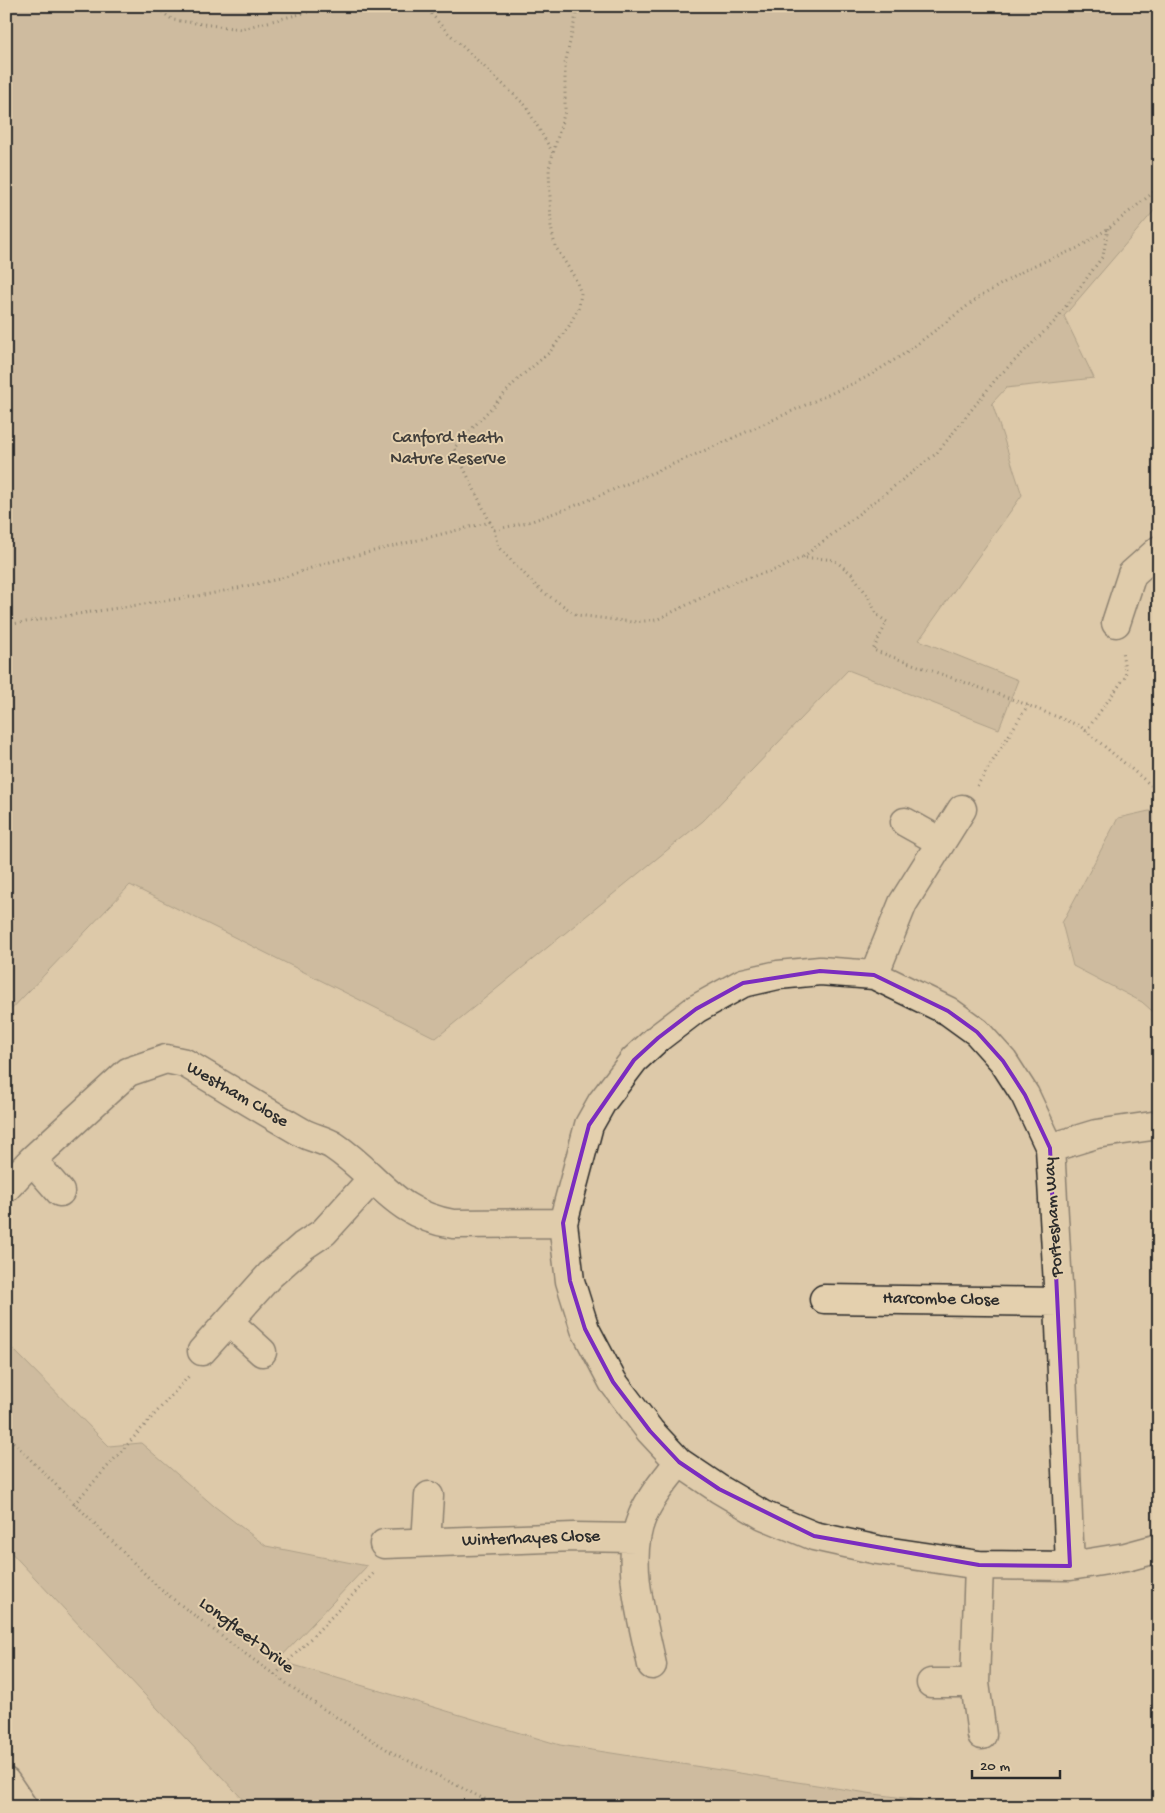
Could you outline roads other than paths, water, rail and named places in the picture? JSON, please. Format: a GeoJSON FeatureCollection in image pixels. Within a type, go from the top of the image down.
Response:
{"type":"FeatureCollection","features":[{"type":"Feature","properties":{"kind":"street"},"geometry":{"type":"LineString","coordinates":[[1116,624],[1132,574],[1159,550]]}},
{"type":"Feature","properties":{"kind":"street"},"geometry":{"type":"LineString","coordinates":[[874,975],[903,903],[962,809]]}},
{"type":"Feature","properties":{"kind":"street"},"geometry":{"type":"LineString","coordinates":[[905,822],[941,842]]}},
{"type":"Feature","properties":{"kind":"street","name":"Portesham Way"},"geometry":{"type":"LineString","coordinates":[[1070,1566],[1059,1302],[1050,1148],[1025,1095],[1003,1061],[977,1032],[948,1011],[874,975],[820,971],[778,975],[743,983],[696,1009],[658,1038],[634,1060],[602,1102],[589,1125],[563,1223],[570,1280],[585,1330],[612,1382],[650,1431],[678,1462],[763,1515],[814,1536],[878,1550],[979,1565],[1070,1566],[1126,1557],[1159,1548]]}},
{"type":"Feature","properties":{"kind":"street","name":"Westham Close"},"geometry":{"type":"LineString","coordinates":[[6,1188],[32,1160],[128,1072],[166,1059],[185,1063],[305,1134],[333,1146],[391,1197],[414,1212],[436,1221],[476,1225],[563,1223]]}},
{"type":"Feature","properties":{"kind":"street"},"geometry":{"type":"LineString","coordinates":[[1050,1148],[1096,1134],[1159,1125]]}},
{"type":"Feature","properties":{"kind":"street"},"geometry":{"type":"LineString","coordinates":[[32,1160],[60,1192]]}},
{"type":"Feature","properties":{"kind":"street"},"geometry":{"type":"LineString","coordinates":[[202,1351],[270,1275],[303,1246],[324,1232],[372,1179]]}},
{"type":"Feature","properties":{"kind":"street","name":"Harcombe Close"},"geometry":{"type":"LineString","coordinates":[[824,1299],[1059,1302]]}},
{"type":"Feature","properties":{"kind":"street"},"geometry":{"type":"LineString","coordinates":[[229,1322],[262,1352]]}},
{"type":"Feature","properties":{"kind":"street"},"geometry":{"type":"LineString","coordinates":[[652,1666],[635,1573],[635,1538],[642,1517],[652,1497],[678,1462]]}},
{"type":"Feature","properties":{"kind":"street"},"geometry":{"type":"LineString","coordinates":[[426,1542],[429,1496]]}},
{"type":"Feature","properties":{"kind":"street","name":"Winterhayes Close"},"geometry":{"type":"LineString","coordinates":[[384,1544],[574,1537],[635,1538]]}},
{"type":"Feature","properties":{"kind":"street"},"geometry":{"type":"LineString","coordinates":[[979,1565],[975,1683],[982,1734]]}},
{"type":"Feature","properties":{"kind":"street"},"geometry":{"type":"LineString","coordinates":[[932,1683],[975,1683]]}},
{"type":"Feature","properties":{"kind":"street"},"geometry":{"type":"LineString","coordinates":[[6,1782],[22,1807]]}},
{"type":"Feature","properties":{"kind":"park label","name":"Canford Heath Nature Reserve"},"geometry":{"type":"Point","coordinates":[448,448]}}]}
